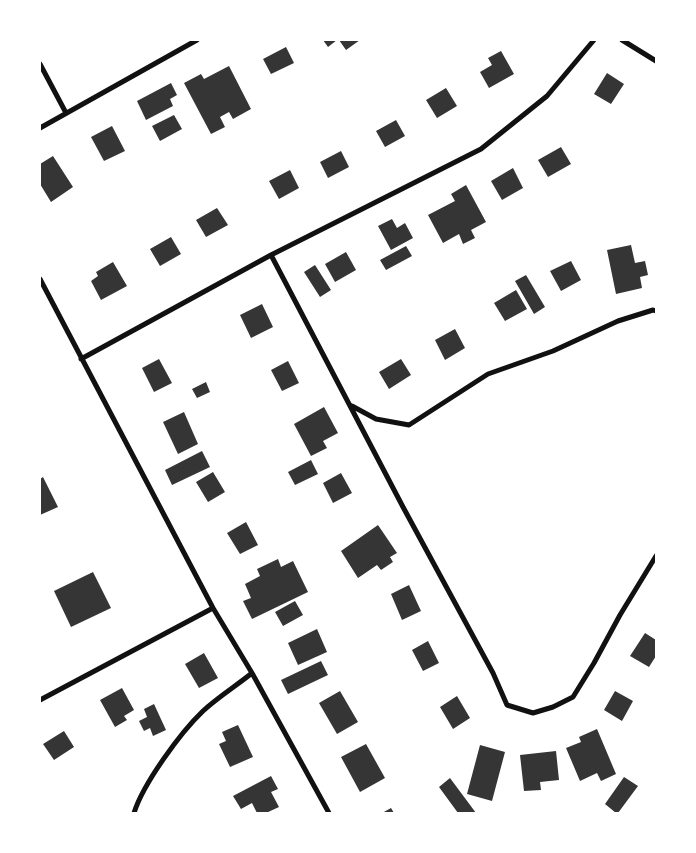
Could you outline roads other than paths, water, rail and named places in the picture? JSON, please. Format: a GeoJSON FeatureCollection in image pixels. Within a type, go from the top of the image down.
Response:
{"type":"FeatureCollection","features":[{"type":"Feature","properties":{"kind":"street"},"geometry":{"type":"LineString","coordinates":[[40,128],[198,40]]}},
{"type":"Feature","properties":{"kind":"street"},"geometry":{"type":"LineString","coordinates":[[81,358],[271,255],[481,149],[547,96],[594,40]]}},
{"type":"Feature","properties":{"kind":"street"},"geometry":{"type":"LineString","coordinates":[[622,40],[656,61]]}},
{"type":"Feature","properties":{"kind":"street"},"geometry":{"type":"LineString","coordinates":[[40,64],[66,113]]}},
{"type":"Feature","properties":{"kind":"street"},"geometry":{"type":"LineString","coordinates":[[271,255],[403,507],[493,673],[507,705],[534,713],[554,707],[573,697],[656,556]]}},
{"type":"Feature","properties":{"kind":"street"},"geometry":{"type":"LineString","coordinates":[[40,279],[213,608],[252,674],[328,813]]}},
{"type":"Feature","properties":{"kind":"street"},"geometry":{"type":"LineString","coordinates":[[349,404],[376,420],[409,425],[488,374],[553,351],[618,321],[653,310],[656,311]]}},
{"type":"Feature","properties":{"kind":"street"},"geometry":{"type":"LineString","coordinates":[[40,700],[213,608]]}},
{"type":"Feature","properties":{"kind":"street"},"geometry":{"type":"LineString","coordinates":[[134,813],[139,799],[170,750],[197,718],[252,674]]}}]}
